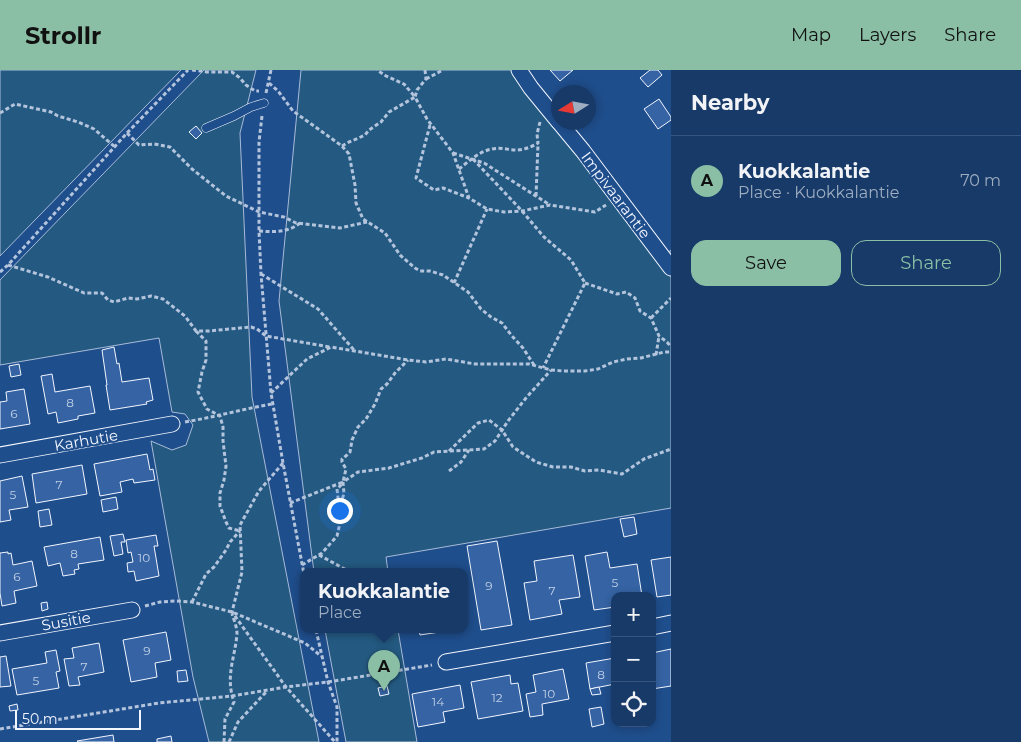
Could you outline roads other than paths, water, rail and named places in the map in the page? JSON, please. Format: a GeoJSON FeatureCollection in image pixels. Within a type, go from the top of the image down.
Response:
{"type":"FeatureCollection","features":[{"type":"Feature","properties":{"kind":"street","name":"Impivaarantie"},"geometry":{"type":"LineString","coordinates":[[519,70],[551,112]]}},
{"type":"Feature","properties":{"kind":"street","name":"Impivaarantie"},"geometry":{"type":"LineString","coordinates":[[565,130],[671,268]]}},
{"type":"Feature","properties":{"kind":"street","name":"Karhutie"},"geometry":{"type":"LineString","coordinates":[[0,455],[172,424]]}},
{"type":"Feature","properties":{"kind":"street","name":"Susitie"},"geometry":{"type":"LineString","coordinates":[[0,633],[132,610]]}},
{"type":"Feature","properties":{"kind":"street"},"geometry":{"type":"LineString","coordinates":[[656,626],[671,624]]}},
{"type":"Feature","properties":{"kind":"street"},"geometry":{"type":"LineString","coordinates":[[446,662],[611,634]]}},
{"type":"Feature","properties":{"kind":"lane"},"geometry":{"type":"LineString","coordinates":[[206,128],[264,103]]}},
{"type":"Feature","properties":{"kind":"place","name":"Kuokkalantie"},"geometry":{"type":"Point","coordinates":[384,691]}}]}
